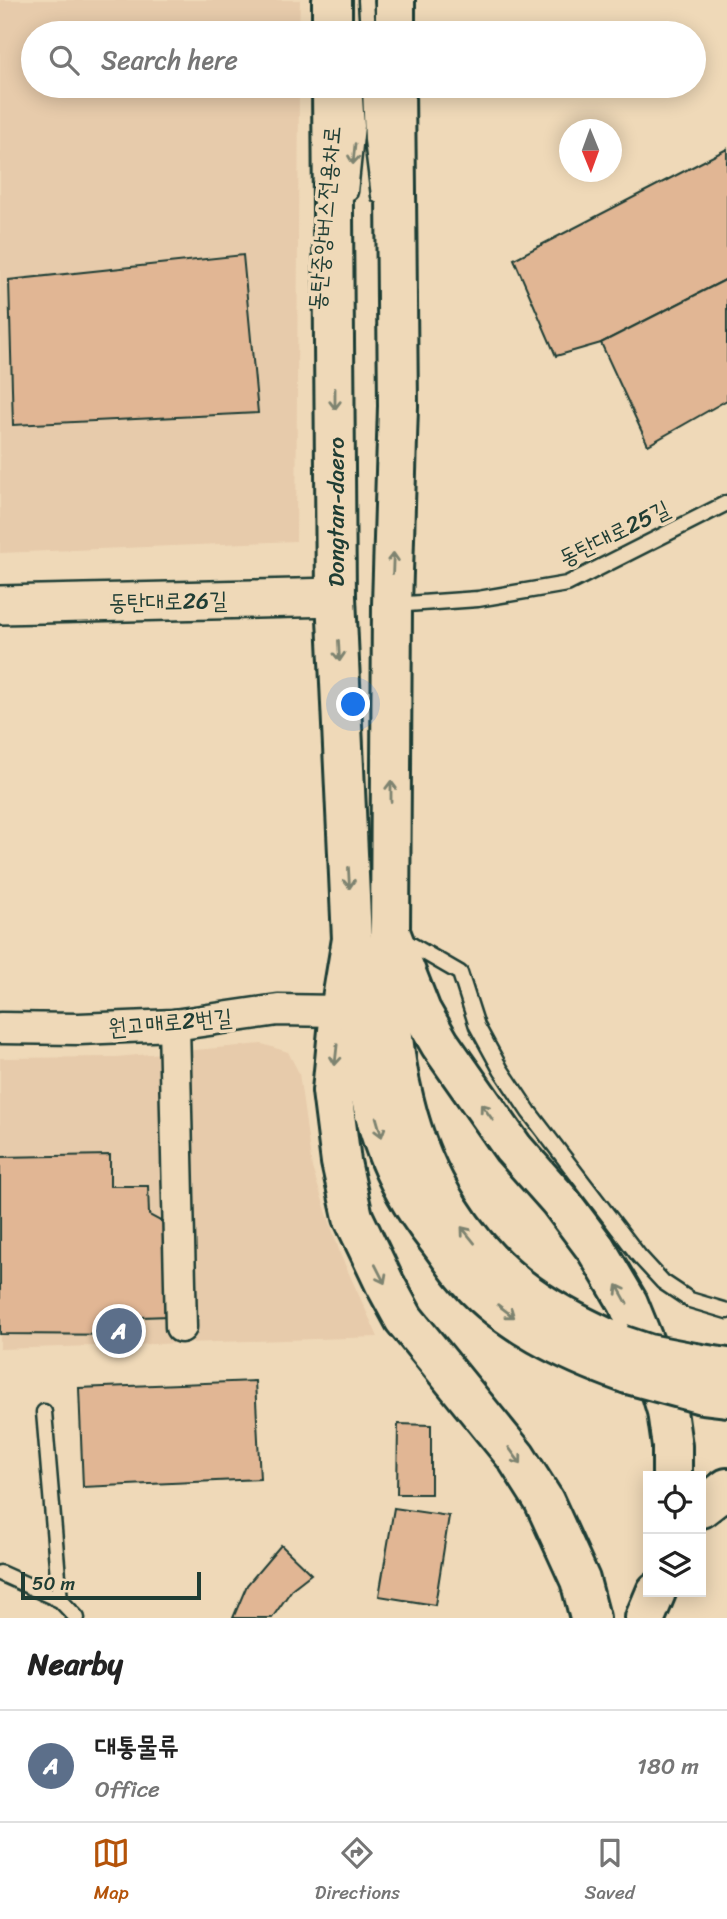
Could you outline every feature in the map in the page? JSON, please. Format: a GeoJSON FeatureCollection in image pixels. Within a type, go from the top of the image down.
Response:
{"type":"FeatureCollection","features":[{"type":"Feature","properties":{"kind":"main road"},"geometry":{"type":"LineString","coordinates":[[332,0],[332,21]]}},
{"type":"Feature","properties":{"kind":"main road"},"geometry":{"type":"LineString","coordinates":[[395,0],[395,21]]}},
{"type":"Feature","properties":{"kind":"main road","name":"Dongtan-daero"},"geometry":{"type":"LineString","coordinates":[[332,98],[336,597],[352,939]]}},
{"type":"Feature","properties":{"kind":"main road"},"geometry":{"type":"LineString","coordinates":[[395,98],[397,350],[390,932],[392,1015],[404,1101],[427,1166],[445,1203],[482,1251],[526,1293],[578,1325],[625,1359]]}},
{"type":"Feature","properties":{"kind":"main road"},"geometry":{"type":"LineString","coordinates":[[390,932],[421,1011],[440,1044],[513,1148],[561,1201],[596,1249],[628,1303],[654,1367],[667,1410],[672,1446],[671,1471]]}},
{"type":"Feature","properties":{"kind":"main road"},"geometry":{"type":"LineString","coordinates":[[352,939],[340,1011],[332,1091],[341,1162],[353,1217],[404,1319],[516,1457],[544,1501],[580,1580],[590,1618]]}},
{"type":"Feature","properties":{"kind":"main road"},"geometry":{"type":"LineString","coordinates":[[352,939],[362,1049],[371,1096],[386,1150],[420,1214],[463,1273],[506,1312],[545,1338],[574,1353],[625,1359],[713,1381]]}},
{"type":"Feature","properties":{"kind":"main road"},"geometry":{"type":"LineString","coordinates":[[706,1504],[727,1488]]}},
{"type":"Feature","properties":{"kind":"main road"},"geometry":{"type":"LineString","coordinates":[[645,1618],[654,1597]]}},
{"type":"Feature","properties":{"kind":"street","name":"동탄대로26길"},"geometry":{"type":"LineString","coordinates":[[0,605],[336,597]]}},
{"type":"Feature","properties":{"kind":"street","name":"원고매로2번길"},"geometry":{"type":"LineString","coordinates":[[0,1028],[79,1029],[174,1025],[278,1010],[340,1011]]}},
{"type":"Feature","properties":{"kind":"street"},"geometry":{"type":"LineString","coordinates":[[174,1025],[181,1327]]}},
{"type":"Feature","properties":{"kind":"lane"},"geometry":{"type":"LineString","coordinates":[[366,0],[367,21]]}},
{"type":"Feature","properties":{"kind":"lane","name":"동탄중앙버스전용차로"},"geometry":{"type":"LineString","coordinates":[[334,355],[357,126],[355,98]]}},
{"type":"Feature","properties":{"kind":"lane"},"geometry":{"type":"LineString","coordinates":[[370,98],[372,140],[397,350]]}},
{"type":"Feature","properties":{"kind":"lane","name":"동탄대로25길"},"geometry":{"type":"LineString","coordinates":[[392,605],[478,598],[567,584],[727,503]]}},
{"type":"Feature","properties":{"kind":"lane"},"geometry":{"type":"LineString","coordinates":[[390,932],[460,973],[477,1026],[501,1070],[529,1112],[639,1256],[663,1282],[690,1300],[727,1311]]}},
{"type":"Feature","properties":{"kind":"lane"},"geometry":{"type":"LineString","coordinates":[[44,1412],[60,1600]]}},
{"type":"Feature","properties":{"kind":"lane"},"geometry":{"type":"LineString","coordinates":[[0,1573],[60,1600],[77,1618]]}},
{"type":"Feature","properties":{"kind":"shaded area"},"geometry":{"type":"Polygon","coordinates":[[[0,0],[300,0],[299,21],[21,21],[21,98],[299,98],[296,541],[0,553],[0,0]]]}},
{"type":"Feature","properties":{"kind":"shaded area"},"geometry":{"type":"Polygon","coordinates":[[[262,1044],[288,1052],[299,1073],[312,1168],[341,1256],[378,1337],[0,1349],[0,1058],[116,1057],[262,1044]]]}},
{"type":"Feature","properties":{"kind":"building"},"geometry":{"type":"Polygon","coordinates":[[[727,149],[727,279],[601,343],[556,356],[514,259],[727,149]]]}},
{"type":"Feature","properties":{"kind":"building"},"geometry":{"type":"Polygon","coordinates":[[[243,255],[258,413],[13,425],[9,280],[243,255]]]}},
{"type":"Feature","properties":{"kind":"building"},"geometry":{"type":"Polygon","coordinates":[[[727,279],[727,400],[648,445],[601,343],[727,279]]]}},
{"type":"Feature","properties":{"kind":"building"},"geometry":{"type":"Polygon","coordinates":[[[110,1155],[110,1186],[148,1186],[149,1215],[168,1225],[169,1316],[141,1317],[138,1335],[0,1334],[0,1157],[110,1155]]]}},
{"type":"Feature","properties":{"kind":"building"},"geometry":{"type":"Polygon","coordinates":[[[255,1381],[260,1479],[83,1487],[79,1388],[255,1381]]]}},
{"type":"Feature","properties":{"kind":"building"},"geometry":{"type":"Polygon","coordinates":[[[398,1424],[431,1425],[431,1494],[397,1494],[398,1424]]]}},
{"type":"Feature","properties":{"kind":"building"},"geometry":{"type":"Polygon","coordinates":[[[394,1508],[449,1516],[435,1605],[379,1596],[394,1508]]]}},
{"type":"Feature","properties":{"kind":"building"},"geometry":{"type":"Polygon","coordinates":[[[281,1545],[311,1574],[293,1588],[272,1618],[233,1618],[247,1585],[281,1545]]]}},
{"type":"Feature","properties":{"kind":"place","name":"대통물류"},"geometry":{"type":"Point","coordinates":[119,1331]}}]}
